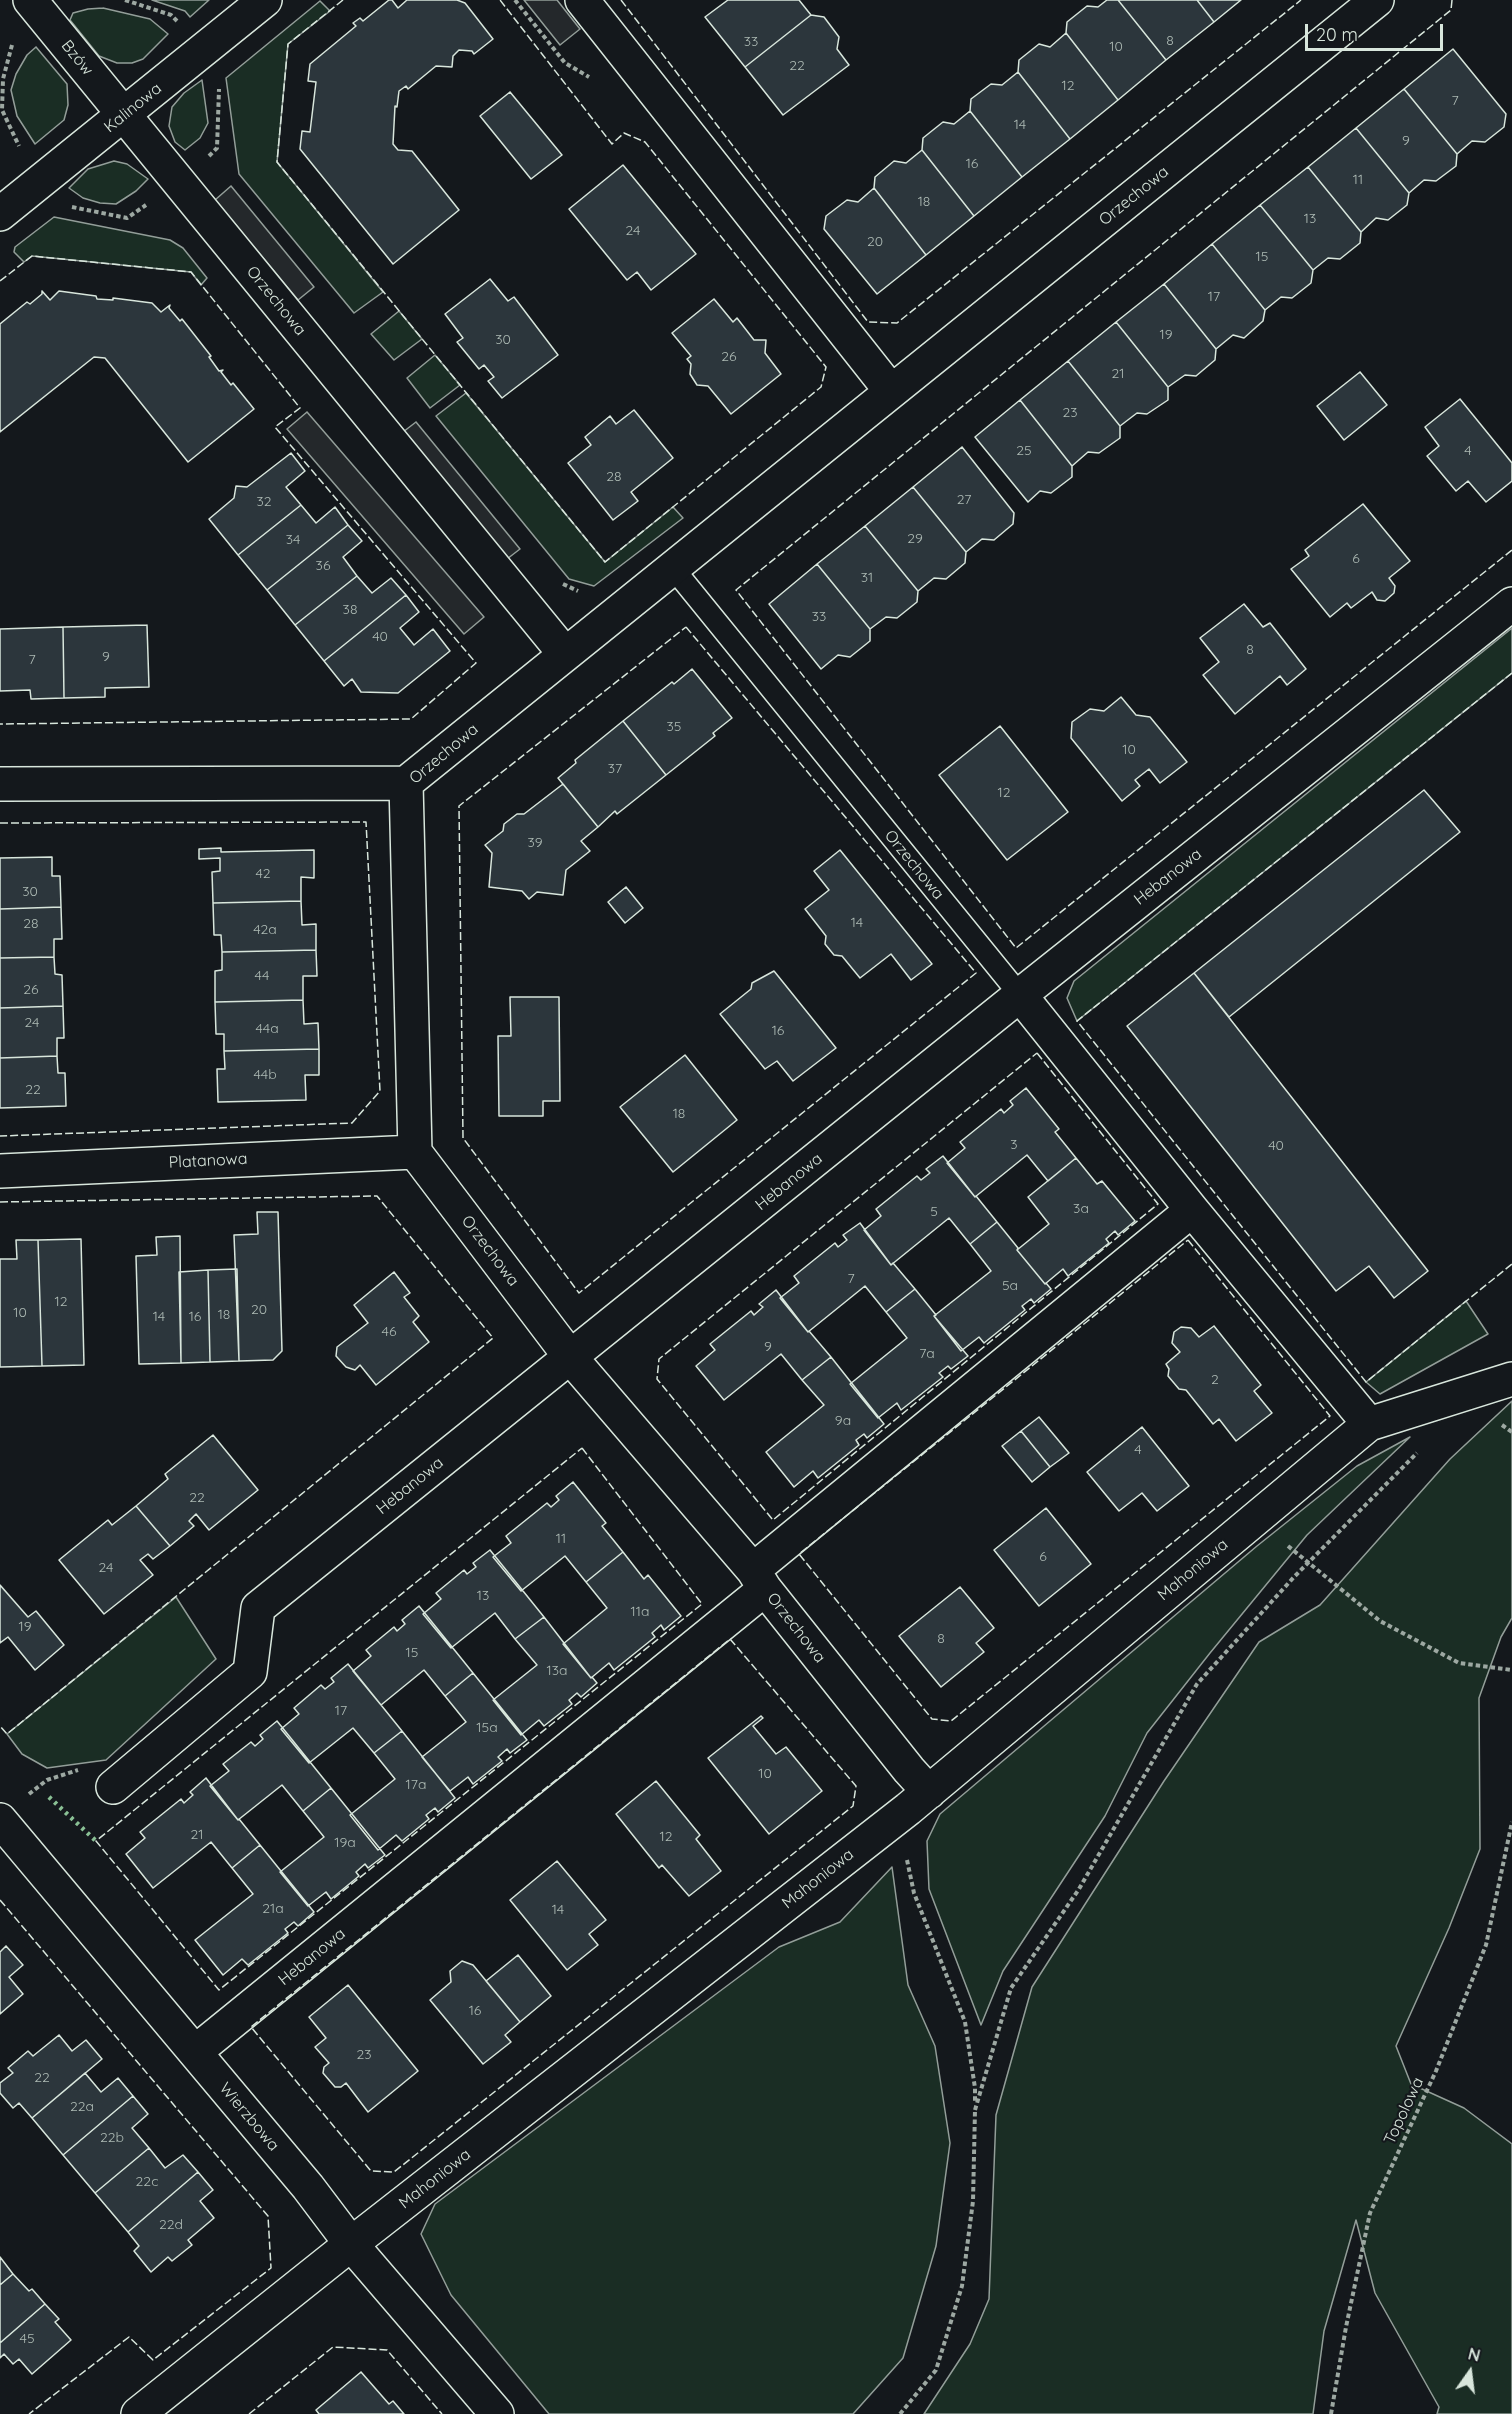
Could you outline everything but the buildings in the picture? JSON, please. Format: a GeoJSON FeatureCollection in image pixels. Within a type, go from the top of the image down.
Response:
{"type":"FeatureCollection","features":[{"type":"Feature","properties":{"kind":"street","name":"Bzów"},"geometry":{"type":"LineString","coordinates":[[30,0],[124,116]]}},
{"type":"Feature","properties":{"kind":"street","name":"Kalinowa"},"geometry":{"type":"LineString","coordinates":[[0,214],[265,0]]}},
{"type":"Feature","properties":{"kind":"street"},"geometry":{"type":"LineString","coordinates":[[582,0],[891,391]]}},
{"type":"Feature","properties":{"kind":"street","name":"Orzechowa"},"geometry":{"type":"LineString","coordinates":[[919,1800],[909,1770],[759,1580],[571,1358],[415,1152],[406,783],[1377,0]]}},
{"type":"Feature","properties":{"kind":"street","name":"Orzechowa"},"geometry":{"type":"LineString","coordinates":[[124,116],[565,654]]}},
{"type":"Feature","properties":{"kind":"street","name":"Hebanowa"},"geometry":{"type":"LineString","coordinates":[[113,1786],[250,1672],[258,1608],[1020,995],[1512,604]]}},
{"type":"Feature","properties":{"kind":"street"},"geometry":{"type":"LineString","coordinates":[[0,784],[406,783]]}},
{"type":"Feature","properties":{"kind":"street"},"geometry":{"type":"LineString","coordinates":[[1020,995],[1192,1210],[1369,1424]]}},
{"type":"Feature","properties":{"kind":"street","name":"Platanowa"},"geometry":{"type":"LineString","coordinates":[[0,1171],[415,1152]]}},
{"type":"Feature","properties":{"kind":"street","name":"Hebanowa"},"geometry":{"type":"LineString","coordinates":[[195,2052],[759,1580],[1192,1210]]}},
{"type":"Feature","properties":{"kind":"street","name":"Mahoniowa"},"geometry":{"type":"LineString","coordinates":[[138,2414],[351,2244],[919,1800],[1369,1424],[1512,1378]]}},
{"type":"Feature","properties":{"kind":"street","name":"Wierzbowa"},"geometry":{"type":"LineString","coordinates":[[12,1809],[195,2052],[308,2187],[351,2244],[497,2414]]}},
{"type":"Feature","properties":{"kind":"lane","name":"Orzechowa"},"geometry":{"type":"LineString","coordinates":[[673,568],[1020,995]]}},
{"type":"Feature","properties":{"kind":"path"},"geometry":{"type":"LineString","coordinates":[[125,0],[171,15]]}},
{"type":"Feature","properties":{"kind":"path"},"geometry":{"type":"LineString","coordinates":[[515,0],[565,63],[596,81]]}},
{"type":"Feature","properties":{"kind":"path"},"geometry":{"type":"LineString","coordinates":[[211,154],[218,163]]}},
{"type":"Feature","properties":{"kind":"path"},"geometry":{"type":"LineString","coordinates":[[556,575],[564,585],[581,592]]}},
{"type":"Feature","properties":{"kind":"path"},"geometry":{"type":"LineString","coordinates":[[1472,1392],[1499,1424],[1512,1432]]}},
{"type":"Feature","properties":{"kind":"path"},"geometry":{"type":"LineString","coordinates":[[975,2110],[1011,1988],[1079,1889],[1197,1684],[1308,1563],[1418,1452]]}},
{"type":"Feature","properties":{"kind":"path"},"geometry":{"type":"LineString","coordinates":[[1256,1518],[1380,1621],[1459,1663],[1512,1670]]}},
{"type":"Feature","properties":{"kind":"path"},"geometry":{"type":"LineString","coordinates":[[12,1809],[47,1780],[78,1770],[113,1786]]}},
{"type":"Feature","properties":{"kind":"path"},"geometry":{"type":"LineString","coordinates":[[900,2414],[936,2370],[962,2286],[973,2201],[975,2088],[965,2022],[914,1893],[906,1851],[919,1800]]}},
{"type":"Feature","properties":{"kind":"path","name":"Topolowa"},"geometry":{"type":"LineString","coordinates":[[1331,2414],[1346,2327],[1370,2213],[1436,2071],[1486,1945],[1512,1822]]}},
{"type":"Feature","properties":{"kind":"green space"},"geometry":{"type":"Polygon","coordinates":[[[152,0],[209,0],[190,17],[185,11],[152,0]]]}},
{"type":"Feature","properties":{"kind":"green space"},"geometry":{"type":"Polygon","coordinates":[[[320,1],[330,11],[288,44],[277,162],[383,292],[354,313],[239,174],[226,78],[320,1]]]}},
{"type":"Feature","properties":{"kind":"green space"},"geometry":{"type":"Polygon","coordinates":[[[103,8],[150,19],[168,34],[143,59],[132,63],[117,63],[99,56],[70,20],[73,13],[103,8]]]}},
{"type":"Feature","properties":{"kind":"green space"},"geometry":{"type":"Polygon","coordinates":[[[36,47],[67,84],[68,105],[64,120],[35,144],[17,116],[11,90],[16,74],[27,55],[36,47]]]}},
{"type":"Feature","properties":{"kind":"green space"},"geometry":{"type":"Polygon","coordinates":[[[202,80],[208,123],[200,138],[185,150],[175,142],[169,126],[172,107],[184,93],[202,80]]]}},
{"type":"Feature","properties":{"kind":"green space"},"geometry":{"type":"Polygon","coordinates":[[[114,161],[127,164],[148,179],[136,191],[116,204],[100,203],[83,198],[69,188],[88,169],[114,161]]]}},
{"type":"Feature","properties":{"kind":"green space"},"geometry":{"type":"Polygon","coordinates":[[[54,217],[170,240],[183,248],[207,278],[201,285],[191,272],[32,256],[24,262],[14,252],[15,247],[54,217]]]}},
{"type":"Feature","properties":{"kind":"green space"},"geometry":{"type":"Polygon","coordinates":[[[399,311],[422,339],[394,360],[371,334],[399,311]]]}},
{"type":"Feature","properties":{"kind":"green space"},"geometry":{"type":"Polygon","coordinates":[[[435,355],[460,385],[430,408],[407,378],[435,355]]]}},
{"type":"Feature","properties":{"kind":"green space"},"geometry":{"type":"Polygon","coordinates":[[[466,393],[605,562],[673,507],[683,518],[594,586],[569,579],[436,416],[466,393]]]}},
{"type":"Feature","properties":{"kind":"green space"},"geometry":{"type":"Polygon","coordinates":[[[1512,628],[1512,673],[1077,1021],[1067,998],[1074,981],[1512,628]]]}},
{"type":"Feature","properties":{"kind":"green space"},"geometry":{"type":"Polygon","coordinates":[[[1466,1301],[1488,1334],[1380,1394],[1366,1382],[1466,1301]]]}},
{"type":"Feature","properties":{"kind":"green space"},"geometry":{"type":"Polygon","coordinates":[[[1512,1401],[1512,1618],[1501,1637],[1479,1698],[1480,1849],[1449,1928],[1396,2046],[1411,2084],[1464,2108],[1512,2144],[1512,2414],[1437,2414],[1439,2407],[1375,2293],[1356,2220],[1324,2331],[1313,2414],[924,2414],[970,2344],[989,2299],[996,2115],[1032,1987],[1164,1781],[1259,1642],[1320,1605],[1450,1459],[1512,1401]]]}},
{"type":"Feature","properties":{"kind":"green space"},"geometry":{"type":"Polygon","coordinates":[[[1410,1437],[1307,1535],[1147,1733],[1105,1816],[1003,1971],[981,2025],[929,1889],[927,1841],[940,1814],[1257,1546],[1357,1466],[1410,1437]]]}},
{"type":"Feature","properties":{"kind":"green space"},"geometry":{"type":"Polygon","coordinates":[[[176,1597],[216,1659],[106,1760],[47,1768],[22,1754],[7,1734],[176,1597]]]}},
{"type":"Feature","properties":{"kind":"green space"},"geometry":{"type":"Polygon","coordinates":[[[892,1867],[908,1985],[935,2046],[950,2143],[936,2246],[903,2358],[853,2414],[549,2414],[451,2295],[421,2234],[435,2204],[779,1947],[840,1922],[892,1867]]]}},
{"type":"Feature","properties":{"kind":"shaded area"},"geometry":{"type":"Polygon","coordinates":[[[524,0],[557,0],[580,29],[560,45],[524,0]]]}},
{"type":"Feature","properties":{"kind":"shaded area"},"geometry":{"type":"Polygon","coordinates":[[[231,186],[314,287],[298,300],[215,200],[231,186]]]}},
{"type":"Feature","properties":{"kind":"shaded area"},"geometry":{"type":"Polygon","coordinates":[[[307,412],[484,617],[464,634],[287,429],[307,412]]]}},
{"type":"Feature","properties":{"kind":"shaded area"},"geometry":{"type":"Polygon","coordinates":[[[416,422],[520,549],[507,559],[403,432],[416,422]]]}},
{"type":"Feature","properties":{"kind":"hedge"},"geometry":{"type":"LineString","coordinates":[[49,1797],[96,1841]]}},
{"type":"Feature","properties":{"kind":"fence"},"geometry":{"type":"LineString","coordinates":[[343,0],[288,44],[277,162],[605,562],[821,387],[826,367],[645,142],[624,133],[612,144],[500,0]]}},
{"type":"Feature","properties":{"kind":"fence"},"geometry":{"type":"LineString","coordinates":[[621,0],[868,322],[897,323],[1301,0]]}},
{"type":"Feature","properties":{"kind":"fence"},"geometry":{"type":"LineString","coordinates":[[1452,0],[1451,10],[736,590],[1016,948],[1512,550]]}},
{"type":"Feature","properties":{"kind":"fence"},"geometry":{"type":"LineString","coordinates":[[0,281],[32,256],[191,272],[300,408],[275,427],[476,663],[411,719],[0,724]]}},
{"type":"Feature","properties":{"kind":"fence"},"geometry":{"type":"LineString","coordinates":[[686,627],[976,973],[579,1293],[463,1138],[459,806],[686,627]]}},
{"type":"Feature","properties":{"kind":"fence"},"geometry":{"type":"LineString","coordinates":[[1512,673],[1077,1021],[1366,1382],[1512,1264]]}},
{"type":"Feature","properties":{"kind":"fence"},"geometry":{"type":"LineString","coordinates":[[0,823],[366,822],[380,1091],[352,1123],[0,1136]]}},
{"type":"Feature","properties":{"kind":"fence"},"geometry":{"type":"LineString","coordinates":[[1037,1053],[1158,1204],[773,1520],[657,1379],[659,1359],[1037,1053]]}},
{"type":"Feature","properties":{"kind":"fence"},"geometry":{"type":"LineString","coordinates":[[0,1202],[377,1196],[493,1338],[7,1734],[0,1726]]}},
{"type":"Feature","properties":{"kind":"fence"},"geometry":{"type":"LineString","coordinates":[[1188,1240],[1330,1416],[951,1721],[932,1719],[799,1554],[1188,1240]]}},
{"type":"Feature","properties":{"kind":"fence"},"geometry":{"type":"LineString","coordinates":[[582,1448],[702,1604],[219,1990],[96,1841],[582,1448]]}},
{"type":"Feature","properties":{"kind":"fence"},"geometry":{"type":"LineString","coordinates":[[730,1639],[856,1786],[853,1806],[394,2172],[371,2171],[251,2027],[730,1639]]}},
{"type":"Feature","properties":{"kind":"fence"},"geometry":{"type":"LineString","coordinates":[[0,1900],[268,2216],[271,2268],[153,2360],[129,2337],[29,2414]]}},
{"type":"Feature","properties":{"kind":"fence"},"geometry":{"type":"LineString","coordinates":[[249,2414],[333,2347],[387,2350],[442,2414]]}}]}
